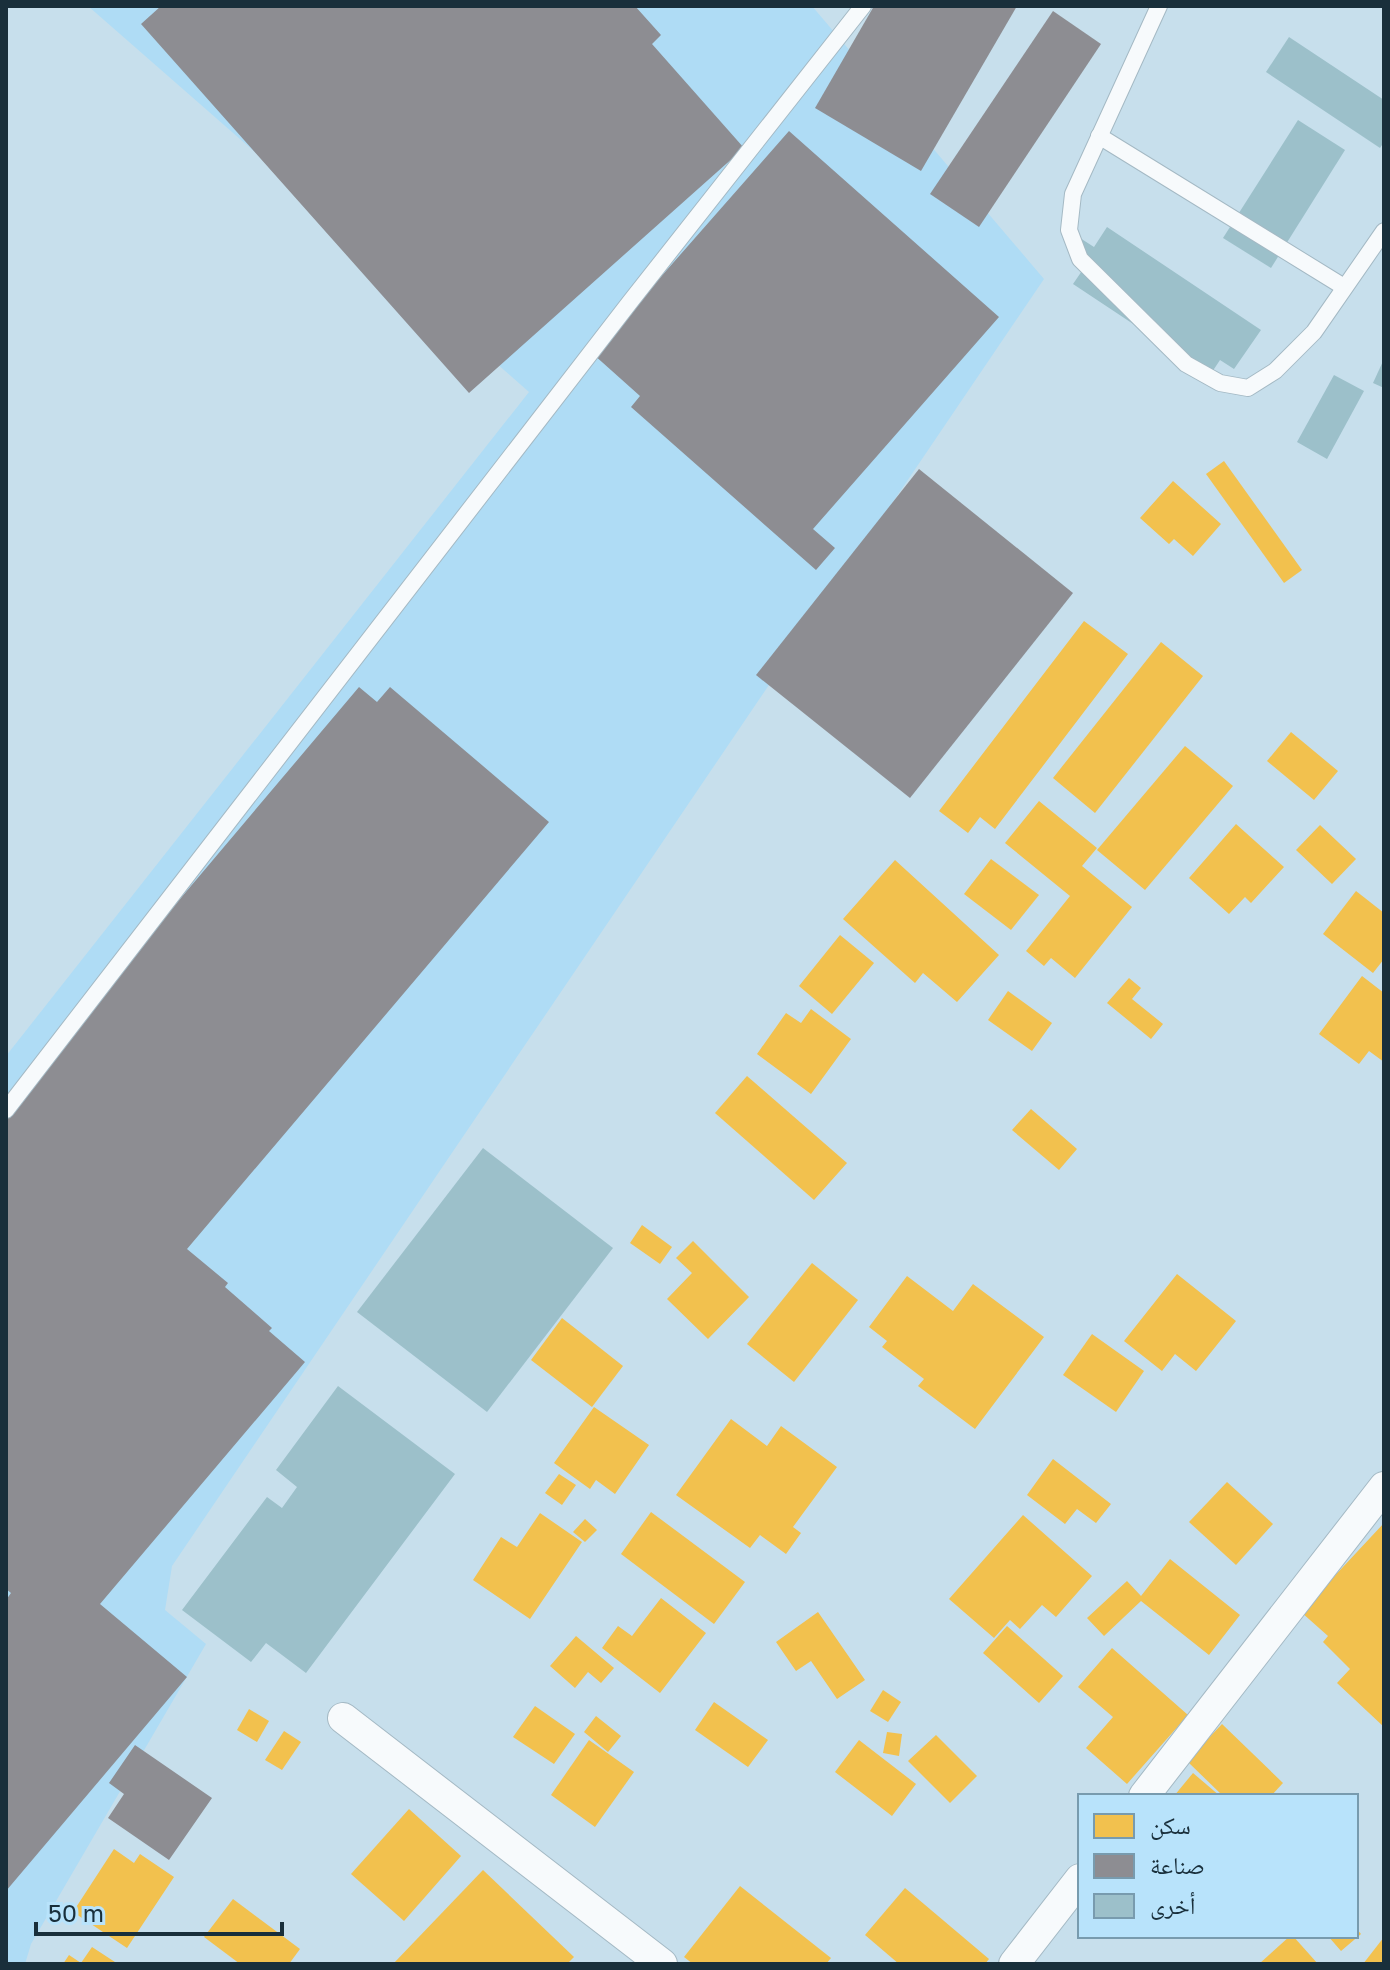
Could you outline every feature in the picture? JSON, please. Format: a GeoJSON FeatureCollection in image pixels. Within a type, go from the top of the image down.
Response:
{"type":"FeatureCollection","features":[{"type":"Feature","properties":{"kind":"street"},"geometry":{"type":"LineString","coordinates":[[1146,1794],[1384,1487]]}},
{"type":"Feature","properties":{"kind":"street"},"geometry":{"type":"LineString","coordinates":[[343,1718],[662,1964]]}},
{"type":"Feature","properties":{"kind":"street"},"geometry":{"type":"LineString","coordinates":[[1014,1964],[1078,1882]]}},
{"type":"Feature","properties":{"kind":"lane"},"geometry":{"type":"LineString","coordinates":[[6,1110],[630,302],[863,6]]}},
{"type":"Feature","properties":{"kind":"lane"},"geometry":{"type":"LineString","coordinates":[[1159,6],[1073,194],[1069,230],[1080,259],[1186,364],[1220,383],[1248,388],[1275,371],[1314,332],[1384,231]]}},
{"type":"Feature","properties":{"kind":"lane"},"geometry":{"type":"LineString","coordinates":[[1099,136],[1344,287]]}},
{"type":"Feature","properties":{"kind":"shaded area"},"geometry":{"type":"Polygon","coordinates":[[[88,6],[812,6],[1044,279],[172,1566],[165,1610],[206,1644],[31,1944],[25,1964],[6,1964],[6,1056],[529,392],[88,6]]]}},
{"type":"Feature","properties":{"kind":"building: سكن"},"geometry":{"type":"Polygon","coordinates":[[[1224,461],[1302,570],[1284,583],[1206,474],[1224,461]]]}},
{"type":"Feature","properties":{"kind":"building: سكن"},"geometry":{"type":"Polygon","coordinates":[[[1173,481],[1221,524],[1193,556],[1174,539],[1169,544],[1140,518],[1173,481]]]}},
{"type":"Feature","properties":{"kind":"building: سكن"},"geometry":{"type":"Polygon","coordinates":[[[1084,621],[1128,654],[995,829],[980,817],[968,833],[939,811],[1084,621]]]}},
{"type":"Feature","properties":{"kind":"building: سكن"},"geometry":{"type":"Polygon","coordinates":[[[1161,642],[1203,676],[1095,813],[1053,778],[1161,642]]]}},
{"type":"Feature","properties":{"kind":"building: سكن"},"geometry":{"type":"Polygon","coordinates":[[[1291,732],[1338,771],[1314,800],[1267,761],[1291,732]]]}},
{"type":"Feature","properties":{"kind":"building: سكن"},"geometry":{"type":"Polygon","coordinates":[[[1185,746],[1233,786],[1145,890],[1097,850],[1185,746]]]}},
{"type":"Feature","properties":{"kind":"building: سكن"},"geometry":{"type":"Polygon","coordinates":[[[1039,801],[1097,848],[1082,866],[1132,907],[1075,978],[1051,958],[1044,966],[1026,951],[1070,896],[1005,843],[1039,801]]]}},
{"type":"Feature","properties":{"kind":"building: سكن"},"geometry":{"type":"Polygon","coordinates":[[[1236,824],[1284,867],[1251,903],[1245,897],[1229,914],[1189,878],[1236,824]]]}},
{"type":"Feature","properties":{"kind":"building: سكن"},"geometry":{"type":"Polygon","coordinates":[[[1320,825],[1356,859],[1332,884],[1296,850],[1320,825]]]}},
{"type":"Feature","properties":{"kind":"building: سكن"},"geometry":{"type":"Polygon","coordinates":[[[991,859],[1039,895],[1011,930],[964,894],[991,859]]]}},
{"type":"Feature","properties":{"kind":"building: سكن"},"geometry":{"type":"Polygon","coordinates":[[[895,860],[999,955],[957,1002],[923,973],[915,983],[843,919],[895,860]]]}},
{"type":"Feature","properties":{"kind":"building: سكن"},"geometry":{"type":"Polygon","coordinates":[[[1356,891],[1384,913],[1384,959],[1373,973],[1323,934],[1356,891]]]}},
{"type":"Feature","properties":{"kind":"building: سكن"},"geometry":{"type":"Polygon","coordinates":[[[840,935],[874,963],[832,1014],[799,986],[840,935]]]}},
{"type":"Feature","properties":{"kind":"building: سكن"},"geometry":{"type":"Polygon","coordinates":[[[1362,976],[1384,993],[1384,1062],[1369,1051],[1359,1064],[1319,1034],[1362,976]]]}},
{"type":"Feature","properties":{"kind":"building: سكن"},"geometry":{"type":"Polygon","coordinates":[[[1129,978],[1141,988],[1132,999],[1163,1024],[1151,1039],[1107,1003],[1129,978]]]}},
{"type":"Feature","properties":{"kind":"building: سكن"},"geometry":{"type":"Polygon","coordinates":[[[1008,991],[1052,1023],[1032,1051],[988,1020],[1008,991]]]}},
{"type":"Feature","properties":{"kind":"building: سكن"},"geometry":{"type":"Polygon","coordinates":[[[811,1009],[851,1039],[811,1094],[757,1054],[786,1013],[801,1023],[811,1009]]]}},
{"type":"Feature","properties":{"kind":"building: سكن"},"geometry":{"type":"Polygon","coordinates":[[[747,1076],[847,1163],[814,1200],[715,1113],[747,1076]]]}},
{"type":"Feature","properties":{"kind":"building: سكن"},"geometry":{"type":"Polygon","coordinates":[[[1031,1109],[1077,1149],[1059,1170],[1012,1130],[1031,1109]]]}},
{"type":"Feature","properties":{"kind":"building: سكن"},"geometry":{"type":"Polygon","coordinates":[[[642,1225],[672,1247],[660,1264],[630,1243],[642,1225]]]}},
{"type":"Feature","properties":{"kind":"building: سكن"},"geometry":{"type":"Polygon","coordinates":[[[693,1241],[749,1297],[708,1339],[667,1299],[692,1273],[676,1258],[693,1241]]]}},
{"type":"Feature","properties":{"kind":"building: سكن"},"geometry":{"type":"Polygon","coordinates":[[[812,1263],[858,1300],[794,1382],[747,1344],[812,1263]]]}},
{"type":"Feature","properties":{"kind":"building: سكن"},"geometry":{"type":"Polygon","coordinates":[[[1177,1274],[1236,1321],[1196,1371],[1175,1354],[1162,1371],[1124,1341],[1177,1274]]]}},
{"type":"Feature","properties":{"kind":"building: سكن"},"geometry":{"type":"Polygon","coordinates":[[[907,1276],[953,1311],[973,1284],[1044,1337],[975,1429],[918,1386],[924,1379],[882,1347],[887,1341],[869,1327],[907,1276]]]}},
{"type":"Feature","properties":{"kind":"building: سكن"},"geometry":{"type":"Polygon","coordinates":[[[562,1318],[623,1366],[592,1407],[531,1360],[562,1318]]]}},
{"type":"Feature","properties":{"kind":"building: سكن"},"geometry":{"type":"Polygon","coordinates":[[[1092,1334],[1144,1371],[1116,1412],[1063,1375],[1092,1334]]]}},
{"type":"Feature","properties":{"kind":"building: سكن"},"geometry":{"type":"Polygon","coordinates":[[[594,1407],[649,1445],[615,1494],[596,1480],[590,1489],[554,1463],[594,1407]]]}},
{"type":"Feature","properties":{"kind":"building: سكن"},"geometry":{"type":"Polygon","coordinates":[[[731,1419],[767,1446],[781,1426],[837,1467],[793,1527],[801,1533],[786,1554],[760,1535],[750,1548],[676,1495],[731,1419]]]}},
{"type":"Feature","properties":{"kind":"building: سكن"},"geometry":{"type":"Polygon","coordinates":[[[1053,1459],[1111,1504],[1096,1523],[1077,1509],[1065,1524],[1027,1495],[1053,1459]]]}},
{"type":"Feature","properties":{"kind":"building: سكن"},"geometry":{"type":"Polygon","coordinates":[[[559,1474],[576,1485],[562,1505],[545,1493],[559,1474]]]}},
{"type":"Feature","properties":{"kind":"building: سكن"},"geometry":{"type":"Polygon","coordinates":[[[1227,1482],[1273,1524],[1236,1565],[1189,1522],[1227,1482]]]}},
{"type":"Feature","properties":{"kind":"building: سكن"},"geometry":{"type":"Polygon","coordinates":[[[651,1512],[745,1582],[714,1624],[621,1554],[651,1512]]]}},
{"type":"Feature","properties":{"kind":"building: سكن"},"geometry":{"type":"Polygon","coordinates":[[[540,1513],[582,1542],[530,1619],[473,1580],[501,1537],[517,1547],[540,1513]]]}},
{"type":"Feature","properties":{"kind":"building: سكن"},"geometry":{"type":"Polygon","coordinates":[[[1023,1515],[1092,1576],[1056,1617],[1042,1605],[1020,1629],[1010,1620],[994,1638],[949,1599],[1023,1515]]]}},
{"type":"Feature","properties":{"kind":"building: سكن"},"geometry":{"type":"Polygon","coordinates":[[[585,1519],[597,1530],[585,1542],[573,1532],[585,1519]]]}},
{"type":"Feature","properties":{"kind":"building: سكن"},"geometry":{"type":"Polygon","coordinates":[[[1384,1523],[1384,1727],[1337,1683],[1350,1669],[1323,1642],[1328,1636],[1301,1612],[1384,1523]]]}},
{"type":"Feature","properties":{"kind":"building: سكن"},"geometry":{"type":"Polygon","coordinates":[[[1170,1559],[1240,1615],[1209,1655],[1141,1601],[1104,1636],[1087,1618],[1127,1581],[1141,1596],[1170,1559]]]}},
{"type":"Feature","properties":{"kind":"building: سكن"},"geometry":{"type":"Polygon","coordinates":[[[661,1598],[706,1633],[660,1693],[602,1648],[618,1626],[632,1636],[661,1598]]]}},
{"type":"Feature","properties":{"kind":"building: سكن"},"geometry":{"type":"Polygon","coordinates":[[[818,1612],[865,1680],[837,1699],[811,1661],[796,1671],[776,1642],[818,1612]]]}},
{"type":"Feature","properties":{"kind":"building: سكن"},"geometry":{"type":"Polygon","coordinates":[[[1007,1626],[1063,1676],[1039,1703],[983,1653],[1007,1626]]]}},
{"type":"Feature","properties":{"kind":"building: سكن"},"geometry":{"type":"Polygon","coordinates":[[[576,1636],[614,1668],[601,1683],[588,1672],[575,1688],[550,1666],[576,1636]]]}},
{"type":"Feature","properties":{"kind":"building: سكن"},"geometry":{"type":"Polygon","coordinates":[[[1112,1648],[1188,1715],[1127,1784],[1086,1748],[1113,1717],[1078,1687],[1112,1648]]]}},
{"type":"Feature","properties":{"kind":"building: سكن"},"geometry":{"type":"Polygon","coordinates":[[[883,1690],[901,1702],[888,1722],[870,1711],[883,1690]]]}},
{"type":"Feature","properties":{"kind":"building: سكن"},"geometry":{"type":"Polygon","coordinates":[[[714,1702],[768,1740],[748,1767],[695,1730],[714,1702]]]}},
{"type":"Feature","properties":{"kind":"building: سكن"},"geometry":{"type":"Polygon","coordinates":[[[535,1706],[575,1734],[554,1764],[513,1737],[535,1706]]]}},
{"type":"Feature","properties":{"kind":"building: سكن"},"geometry":{"type":"Polygon","coordinates":[[[249,1709],[269,1721],[257,1742],[237,1730],[249,1709]]]}},
{"type":"Feature","properties":{"kind":"building: سكن"},"geometry":{"type":"Polygon","coordinates":[[[596,1716],[621,1736],[608,1752],[584,1732],[596,1716]]]}},
{"type":"Feature","properties":{"kind":"building: سكن"},"geometry":{"type":"Polygon","coordinates":[[[1222,1724],[1283,1783],[1273,1794],[1221,1794],[1187,1761],[1222,1724]]]}},
{"type":"Feature","properties":{"kind":"building: سكن"},"geometry":{"type":"Polygon","coordinates":[[[284,1731],[301,1742],[282,1770],[265,1760],[284,1731]]]}},
{"type":"Feature","properties":{"kind":"building: سكن"},"geometry":{"type":"Polygon","coordinates":[[[887,1732],[902,1734],[899,1756],[883,1753],[887,1732]]]}},
{"type":"Feature","properties":{"kind":"building: سكن"},"geometry":{"type":"Polygon","coordinates":[[[936,1735],[977,1776],[950,1803],[908,1761],[936,1735]]]}},
{"type":"Feature","properties":{"kind":"building: سكن"},"geometry":{"type":"Polygon","coordinates":[[[589,1740],[634,1772],[595,1827],[551,1795],[589,1740]]]}},
{"type":"Feature","properties":{"kind":"building: سكن"},"geometry":{"type":"Polygon","coordinates":[[[859,1740],[916,1784],[892,1816],[835,1772],[859,1740]]]}},
{"type":"Feature","properties":{"kind":"building: سكن"},"geometry":{"type":"Polygon","coordinates":[[[1193,1773],[1218,1794],[1176,1794],[1193,1773]]]}},
{"type":"Feature","properties":{"kind":"building: سكن"},"geometry":{"type":"Polygon","coordinates":[[[409,1809],[461,1856],[404,1921],[351,1874],[409,1809]]]}},
{"type":"Feature","properties":{"kind":"building: سكن"},"geometry":{"type":"Polygon","coordinates":[[[114,1849],[134,1863],[140,1854],[174,1877],[127,1948],[73,1912],[114,1849]]]}},
{"type":"Feature","properties":{"kind":"building: سكن"},"geometry":{"type":"Polygon","coordinates":[[[483,1870],[574,1957],[567,1964],[393,1964],[483,1870]]]}},
{"type":"Feature","properties":{"kind":"building: سكن"},"geometry":{"type":"Polygon","coordinates":[[[740,1886],[831,1958],[826,1964],[693,1964],[684,1957],[740,1886]]]}},
{"type":"Feature","properties":{"kind":"building: سكن"},"geometry":{"type":"Polygon","coordinates":[[[905,1888],[989,1959],[985,1964],[899,1964],[865,1935],[905,1888]]]}},
{"type":"Feature","properties":{"kind":"building: سكن"},"geometry":{"type":"Polygon","coordinates":[[[233,1899],[300,1949],[289,1964],[240,1964],[204,1937],[233,1899]]]}},
{"type":"Feature","properties":{"kind":"building: سكن"},"geometry":{"type":"Polygon","coordinates":[[[1384,1937],[1384,1964],[1363,1964],[1384,1937]]]}},
{"type":"Feature","properties":{"kind":"building: سكن"},"geometry":{"type":"Polygon","coordinates":[[[1288,1938],[1295,1938],[1318,1964],[1259,1964],[1288,1938]]]}},
{"type":"Feature","properties":{"kind":"building: سكن"},"geometry":{"type":"Polygon","coordinates":[[[1330,1938],[1356,1938],[1341,1951],[1330,1938]]]}},
{"type":"Feature","properties":{"kind":"building: سكن"},"geometry":{"type":"Polygon","coordinates":[[[92,1947],[118,1964],[63,1964],[69,1955],[81,1963],[92,1947]]]}},
{"type":"Feature","properties":{"kind":"building: صناعة"},"geometry":{"type":"Polygon","coordinates":[[[161,6],[635,6],[661,35],[652,44],[744,148],[469,393],[141,24],[161,6]]]}},
{"type":"Feature","properties":{"kind":"building: صناعة"},"geometry":{"type":"Polygon","coordinates":[[[874,6],[1017,6],[921,171],[815,108],[874,6]]]}},
{"type":"Feature","properties":{"kind":"building: صناعة"},"geometry":{"type":"Polygon","coordinates":[[[1053,11],[1101,44],[979,227],[930,194],[1053,11]]]}},
{"type":"Feature","properties":{"kind":"building: صناعة"},"geometry":{"type":"Polygon","coordinates":[[[789,131],[999,317],[813,529],[835,548],[816,570],[631,407],[640,396],[593,354],[789,131]]]}},
{"type":"Feature","properties":{"kind":"building: صناعة"},"geometry":{"type":"Polygon","coordinates":[[[919,469],[1073,593],[910,798],[756,675],[919,469]]]}},
{"type":"Feature","properties":{"kind":"building: صناعة"},"geometry":{"type":"Polygon","coordinates":[[[359,687],[377,702],[390,687],[549,822],[187,1249],[228,1283],[225,1287],[305,1362],[100,1604],[187,1677],[6,1891],[6,1600],[11,1593],[6,1589],[6,1105],[359,687]]]}},
{"type":"Feature","properties":{"kind":"building: صناعة"},"geometry":{"type":"Polygon","coordinates":[[[135,1745],[212,1798],[169,1860],[108,1818],[124,1794],[109,1783],[135,1745]]]}},
{"type":"Feature","properties":{"kind":"building: أخرى"},"geometry":{"type":"Polygon","coordinates":[[[1289,37],[1384,100],[1384,142],[1380,148],[1266,72],[1289,37]]]}},
{"type":"Feature","properties":{"kind":"building: أخرى"},"geometry":{"type":"Polygon","coordinates":[[[1298,120],[1345,150],[1271,268],[1223,238],[1298,120]]]}},
{"type":"Feature","properties":{"kind":"building: أخرى"},"geometry":{"type":"Polygon","coordinates":[[[1107,227],[1261,330],[1234,369],[1220,360],[1210,375],[1073,284],[1086,265],[1069,254],[1080,238],[1094,247],[1107,227]]]}},
{"type":"Feature","properties":{"kind":"building: أخرى"},"geometry":{"type":"Polygon","coordinates":[[[1384,359],[1384,388],[1373,383],[1384,359]]]}},
{"type":"Feature","properties":{"kind":"building: أخرى"},"geometry":{"type":"Polygon","coordinates":[[[1334,375],[1364,391],[1327,459],[1297,442],[1334,375]]]}},
{"type":"Feature","properties":{"kind":"building: أخرى"},"geometry":{"type":"Polygon","coordinates":[[[483,1148],[613,1248],[487,1412],[357,1312],[483,1148]]]}},
{"type":"Feature","properties":{"kind":"building: أخرى"},"geometry":{"type":"Polygon","coordinates":[[[338,1386],[455,1474],[306,1673],[266,1643],[251,1662],[182,1610],[267,1497],[282,1508],[297,1487],[276,1470],[338,1386]]]}}]}
